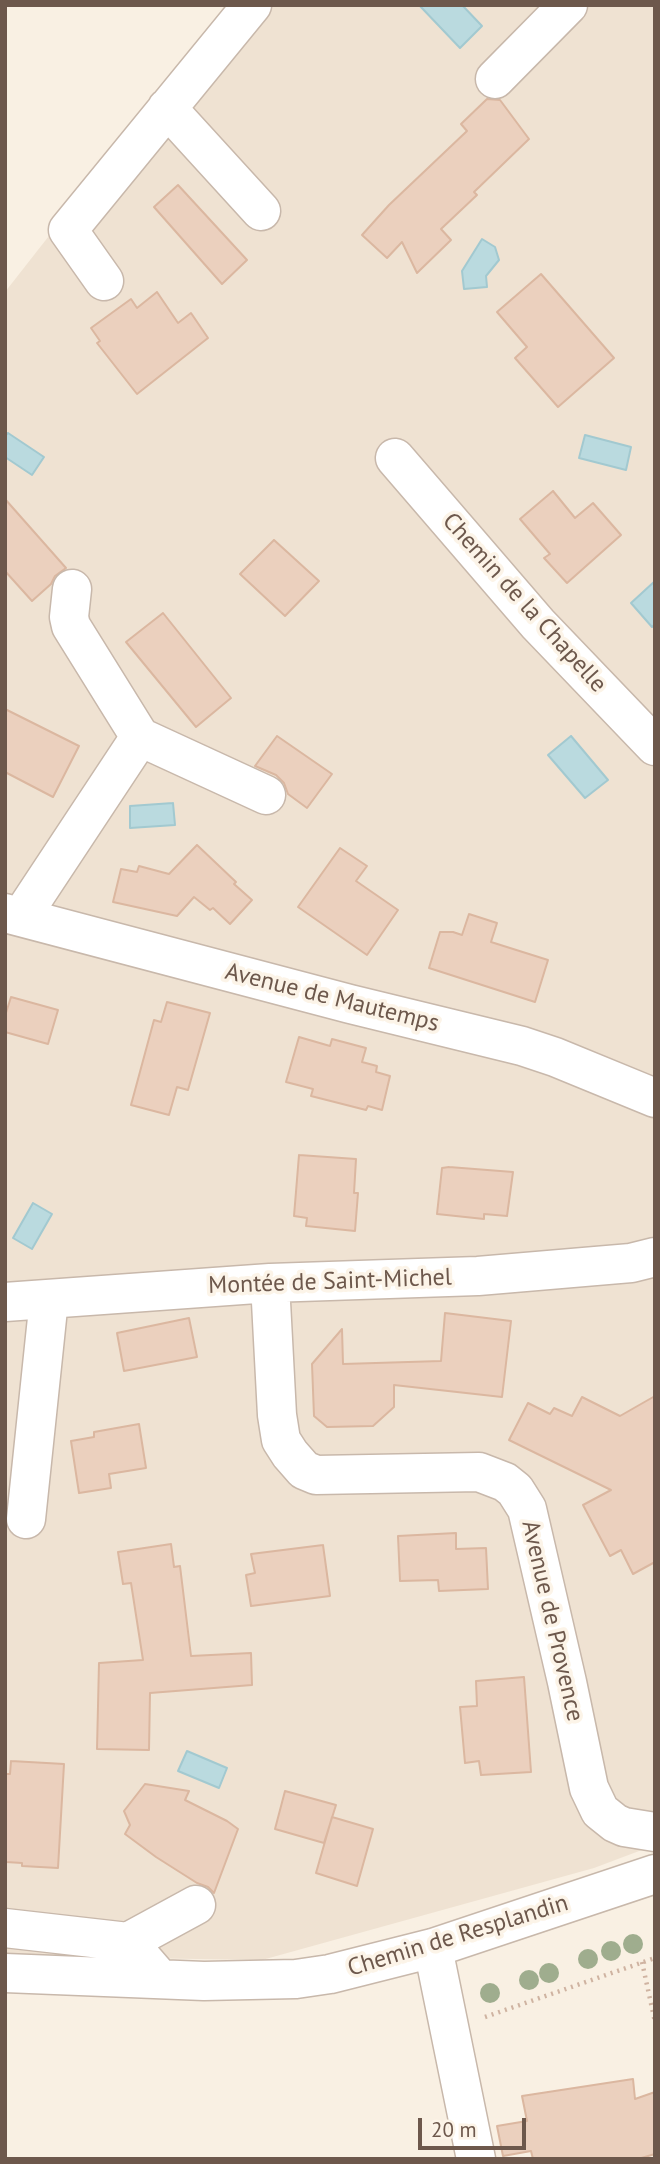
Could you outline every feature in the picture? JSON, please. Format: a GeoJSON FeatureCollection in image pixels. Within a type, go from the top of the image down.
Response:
{"type":"FeatureCollection","features":[{"type":"Feature","properties":{"kind":"street"},"geometry":{"type":"LineString","coordinates":[[104,281],[68,230],[252,5]]}},
{"type":"Feature","properties":{"kind":"street"},"geometry":{"type":"LineString","coordinates":[[495,79],[568,5]]}},
{"type":"Feature","properties":{"kind":"street"},"geometry":{"type":"LineString","coordinates":[[167,108],[261,211]]}},
{"type":"Feature","properties":{"kind":"street","name":"Chemin de la Chapelle"},"geometry":{"type":"LineString","coordinates":[[395,458],[538,624],[655,746]]}},
{"type":"Feature","properties":{"kind":"street"},"geometry":{"type":"LineString","coordinates":[[72,589],[69,617],[71,626],[140,737],[266,795]]}},
{"type":"Feature","properties":{"kind":"street"},"geometry":{"type":"LineString","coordinates":[[13,915],[140,737]]}},
{"type":"Feature","properties":{"kind":"street","name":"Avenue de Mautemps"},"geometry":{"type":"LineString","coordinates":[[13,915],[338,1001],[522,1046],[555,1056],[655,1098]]}},
{"type":"Feature","properties":{"kind":"street","name":"Montée de Saint-Michel"},"geometry":{"type":"LineString","coordinates":[[5,1302],[270,1283],[478,1276],[631,1263],[655,1257]]}},
{"type":"Feature","properties":{"kind":"street","name":"Avenue de Provence"},"geometry":{"type":"LineString","coordinates":[[270,1283],[277,1415],[282,1440],[290,1454],[304,1470],[316,1475],[479,1472],[505,1482],[515,1490],[527,1509],[589,1788],[600,1811],[615,1823],[655,1832]]}},
{"type":"Feature","properties":{"kind":"street"},"geometry":{"type":"LineString","coordinates":[[26,1518],[49,1299]]}},
{"type":"Feature","properties":{"kind":"street","name":"Chemin de Resplandin"},"geometry":{"type":"LineString","coordinates":[[5,1973],[204,1981],[296,1979],[365,1966],[433,1948],[655,1874]]}},
{"type":"Feature","properties":{"kind":"street"},"geometry":{"type":"LineString","coordinates":[[5,1928],[128,1942],[196,1905]]}},
{"type":"Feature","properties":{"kind":"street"},"geometry":{"type":"LineString","coordinates":[[128,1942],[160,1979]]}},
{"type":"Feature","properties":{"kind":"street"},"geometry":{"type":"LineString","coordinates":[[433,1948],[476,2159]]}},
{"type":"Feature","properties":{"kind":"path"},"geometry":{"type":"LineString","coordinates":[[489,2016],[655,1958]]}},
{"type":"Feature","properties":{"kind":"path"},"geometry":{"type":"LineString","coordinates":[[642,1962],[655,2022]]}},
{"type":"Feature","properties":{"kind":"shaded area"},"geometry":{"type":"Polygon","coordinates":[[[230,5],[655,5],[655,1845],[594,1868],[262,1960],[5,1956],[5,292],[230,5]]]}},
{"type":"Feature","properties":{"kind":"water"},"geometry":{"type":"Polygon","coordinates":[[[419,5],[462,5],[482,26],[460,48],[419,5]]]}},
{"type":"Feature","properties":{"kind":"water"},"geometry":{"type":"Polygon","coordinates":[[[482,239],[495,247],[499,260],[486,276],[487,287],[464,289],[462,271],[482,239]]]}},
{"type":"Feature","properties":{"kind":"water"},"geometry":{"type":"Polygon","coordinates":[[[8,433],[44,457],[32,475],[5,457],[5,436],[8,433]]]}},
{"type":"Feature","properties":{"kind":"water"},"geometry":{"type":"Polygon","coordinates":[[[585,435],[631,447],[626,470],[579,458],[585,435]]]}},
{"type":"Feature","properties":{"kind":"water"},"geometry":{"type":"Polygon","coordinates":[[[655,581],[655,624],[652,627],[631,603],[655,581]]]}},
{"type":"Feature","properties":{"kind":"water"},"geometry":{"type":"Polygon","coordinates":[[[571,736],[608,780],[585,798],[548,755],[571,736]]]}},
{"type":"Feature","properties":{"kind":"water"},"geometry":{"type":"Polygon","coordinates":[[[173,803],[175,825],[130,828],[130,806],[173,803]]]}},
{"type":"Feature","properties":{"kind":"water"},"geometry":{"type":"Polygon","coordinates":[[[33,1203],[52,1214],[32,1249],[13,1238],[33,1203]]]}},
{"type":"Feature","properties":{"kind":"water"},"geometry":{"type":"Polygon","coordinates":[[[187,1751],[227,1768],[219,1788],[178,1771],[187,1751]]]}},
{"type":"Feature","properties":{"kind":"building"},"geometry":{"type":"Polygon","coordinates":[[[487,99],[500,100],[529,139],[474,192],[477,195],[441,229],[451,240],[417,273],[402,242],[387,258],[362,235],[389,205],[467,131],[461,124],[487,99]]]}},
{"type":"Feature","properties":{"kind":"building"},"geometry":{"type":"Polygon","coordinates":[[[178,185],[247,260],[222,284],[154,207],[178,185]]]}},
{"type":"Feature","properties":{"kind":"building"},"geometry":{"type":"Polygon","coordinates":[[[541,274],[614,358],[558,407],[515,358],[527,347],[497,312],[541,274]]]}},
{"type":"Feature","properties":{"kind":"building"},"geometry":{"type":"Polygon","coordinates":[[[157,292],[178,323],[191,313],[208,338],[137,394],[97,343],[100,341],[91,328],[131,299],[137,308],[157,292]]]}},
{"type":"Feature","properties":{"kind":"building"},"geometry":{"type":"Polygon","coordinates":[[[553,491],[575,518],[593,503],[621,535],[567,583],[544,558],[550,554],[520,519],[553,491]]]}},
{"type":"Feature","properties":{"kind":"building"},"geometry":{"type":"Polygon","coordinates":[[[5,499],[66,568],[32,601],[5,571],[5,499]]]}},
{"type":"Feature","properties":{"kind":"building"},"geometry":{"type":"Polygon","coordinates":[[[274,540],[319,581],[285,616],[240,574],[274,540]]]}},
{"type":"Feature","properties":{"kind":"building"},"geometry":{"type":"Polygon","coordinates":[[[163,613],[231,698],[196,727],[126,642],[163,613]]]}},
{"type":"Feature","properties":{"kind":"building"},"geometry":{"type":"Polygon","coordinates":[[[5,709],[79,746],[53,797],[5,772],[5,709]]]}},
{"type":"Feature","properties":{"kind":"building"},"geometry":{"type":"Polygon","coordinates":[[[277,736],[332,774],[307,808],[288,794],[284,783],[276,775],[255,766],[277,736]]]}},
{"type":"Feature","properties":{"kind":"building"},"geometry":{"type":"Polygon","coordinates":[[[197,845],[252,900],[230,924],[213,908],[210,910],[194,897],[177,916],[113,902],[121,869],[137,872],[139,866],[169,874],[197,845]]]}},
{"type":"Feature","properties":{"kind":"building"},"geometry":{"type":"Polygon","coordinates":[[[340,848],[367,866],[356,881],[398,910],[367,955],[298,907],[340,848]]]}},
{"type":"Feature","properties":{"kind":"building"},"geometry":{"type":"Polygon","coordinates":[[[469,914],[497,923],[491,942],[548,960],[535,1002],[429,968],[440,932],[462,935],[469,914]]]}},
{"type":"Feature","properties":{"kind":"building"},"geometry":{"type":"Polygon","coordinates":[[[11,997],[58,1010],[48,1044],[5,1032],[5,1016],[11,997]]]}},
{"type":"Feature","properties":{"kind":"building"},"geometry":{"type":"Polygon","coordinates":[[[167,1002],[210,1013],[188,1090],[177,1087],[169,1115],[131,1105],[154,1020],[161,1022],[167,1002]]]}},
{"type":"Feature","properties":{"kind":"building"},"geometry":{"type":"Polygon","coordinates":[[[299,1037],[330,1046],[332,1039],[366,1048],[362,1062],[377,1066],[376,1072],[390,1076],[382,1110],[368,1106],[366,1110],[311,1096],[313,1089],[286,1082],[299,1037]]]}},
{"type":"Feature","properties":{"kind":"building"},"geometry":{"type":"Polygon","coordinates":[[[299,1155],[356,1159],[354,1193],[358,1193],[355,1231],[306,1226],[307,1218],[294,1216],[299,1155]]]}},
{"type":"Feature","properties":{"kind":"building"},"geometry":{"type":"Polygon","coordinates":[[[442,1168],[513,1172],[507,1216],[484,1214],[484,1219],[437,1214],[442,1168]]]}},
{"type":"Feature","properties":{"kind":"building"},"geometry":{"type":"Polygon","coordinates":[[[445,1313],[511,1321],[502,1397],[394,1385],[394,1407],[373,1426],[327,1427],[314,1416],[312,1364],[342,1329],[343,1364],[441,1361],[445,1313]]]}},
{"type":"Feature","properties":{"kind":"building"},"geometry":{"type":"Polygon","coordinates":[[[189,1318],[197,1357],[124,1371],[117,1333],[189,1318]]]}},
{"type":"Feature","properties":{"kind":"building"},"geometry":{"type":"Polygon","coordinates":[[[655,1396],[655,1562],[633,1574],[621,1550],[610,1556],[583,1505],[611,1490],[509,1440],[528,1403],[550,1414],[554,1408],[572,1416],[582,1397],[620,1416],[655,1396]]]}},
{"type":"Feature","properties":{"kind":"building"},"geometry":{"type":"Polygon","coordinates":[[[139,1424],[146,1468],[109,1474],[111,1488],[79,1493],[71,1441],[94,1437],[94,1432],[139,1424]]]}},
{"type":"Feature","properties":{"kind":"building"},"geometry":{"type":"Polygon","coordinates":[[[456,1533],[456,1549],[486,1548],[488,1589],[439,1591],[438,1580],[400,1581],[398,1536],[456,1533]]]}},
{"type":"Feature","properties":{"kind":"building"},"geometry":{"type":"Polygon","coordinates":[[[171,1544],[174,1567],[180,1566],[191,1656],[251,1653],[252,1685],[150,1693],[149,1750],[97,1749],[99,1663],[143,1660],[131,1583],[123,1584],[118,1552],[171,1544]]]}},
{"type":"Feature","properties":{"kind":"building"},"geometry":{"type":"Polygon","coordinates":[[[323,1545],[330,1596],[251,1606],[246,1575],[255,1573],[251,1554],[323,1545]]]}},
{"type":"Feature","properties":{"kind":"building"},"geometry":{"type":"Polygon","coordinates":[[[524,1677],[531,1772],[481,1775],[479,1761],[465,1763],[460,1707],[477,1706],[476,1681],[524,1677]]]}},
{"type":"Feature","properties":{"kind":"building"},"geometry":{"type":"Polygon","coordinates":[[[11,1761],[64,1764],[58,1868],[22,1866],[22,1863],[6,1862],[5,1774],[10,1774],[11,1761]]]}},
{"type":"Feature","properties":{"kind":"building"},"geometry":{"type":"Polygon","coordinates":[[[145,1784],[189,1791],[185,1800],[238,1829],[214,1893],[125,1834],[130,1825],[124,1811],[145,1784]]]}},
{"type":"Feature","properties":{"kind":"building"},"geometry":{"type":"Polygon","coordinates":[[[285,1791],[336,1805],[324,1843],[275,1829],[285,1791]]]}},
{"type":"Feature","properties":{"kind":"building"},"geometry":{"type":"Polygon","coordinates":[[[332,1817],[373,1829],[357,1886],[316,1873],[332,1817]]]}},
{"type":"Feature","properties":{"kind":"building"},"geometry":{"type":"Polygon","coordinates":[[[633,2079],[635,2099],[655,2092],[655,2154],[638,2159],[533,2159],[531,2151],[503,2156],[497,2126],[527,2121],[522,2096],[633,2079]]]}}]}
